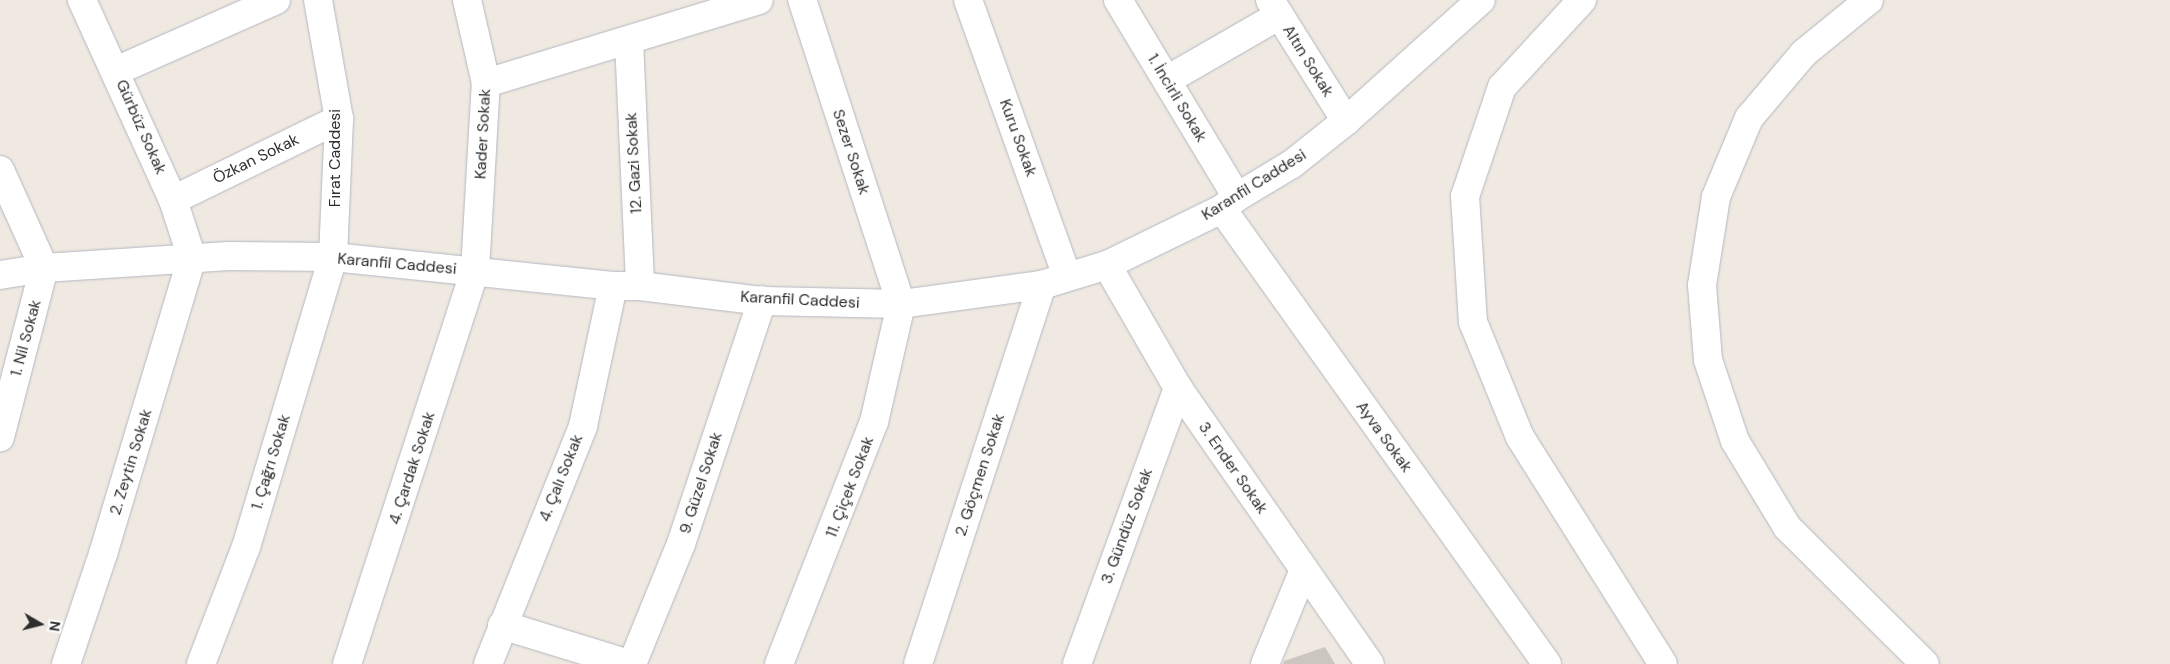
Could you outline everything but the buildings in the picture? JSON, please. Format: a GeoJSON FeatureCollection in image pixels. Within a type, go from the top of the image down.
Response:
{"type":"FeatureCollection","features":[{"type":"Feature","properties":{"kind":"street","name":"Gürbüz Sokak"},"geometry":{"type":"LineString","coordinates":[[82,0],[174,200],[192,258]]}},
{"type":"Feature","properties":{"kind":"street"},"geometry":{"type":"LineString","coordinates":[[116,71],[276,0]]}},
{"type":"Feature","properties":{"kind":"street","name":"Fırat Caddesi"},"geometry":{"type":"LineString","coordinates":[[318,0],[339,119],[333,257]]}},
{"type":"Feature","properties":{"kind":"street"},"geometry":{"type":"LineString","coordinates":[[486,83],[759,0]]}},
{"type":"Feature","properties":{"kind":"street","name":"Sezer Sokak"},"geometry":{"type":"LineString","coordinates":[[802,0],[901,304]]}},
{"type":"Feature","properties":{"kind":"street","name":"Kuru Sokak"},"geometry":{"type":"LineString","coordinates":[[968,0],[1067,276]]}},
{"type":"Feature","properties":{"kind":"street","name":"1. İncirli Sokak"},"geometry":{"type":"LineString","coordinates":[[1118,0],[1166,80],[1230,203]]}},
{"type":"Feature","properties":{"kind":"street"},"geometry":{"type":"LineString","coordinates":[[1582,0],[1502,87],[1466,196],[1473,322],[1520,437],[1664,664]]}},
{"type":"Feature","properties":{"kind":"street"},"geometry":{"type":"LineString","coordinates":[[1869,0],[1804,54],[1749,118],[1716,197],[1702,284],[1703,304],[1708,360],[1735,441],[1787,527],[1925,664]]}},
{"type":"Feature","properties":{"kind":"street","name":"Kader Sokak"},"geometry":{"type":"LineString","coordinates":[[471,1],[486,83],[475,271]]}},
{"type":"Feature","properties":{"kind":"street","name":"Karanfil Caddesi"},"geometry":{"type":"LineString","coordinates":[[0,275],[44,268],[192,258],[333,257],[613,286],[640,286],[762,300],[901,304],[1042,285],[1107,265],[1230,203],[1292,164],[1346,121],[1473,2]]}},
{"type":"Feature","properties":{"kind":"street"},"geometry":{"type":"LineString","coordinates":[[1166,80],[1275,8]]}},
{"type":"Feature","properties":{"kind":"street","name":"Altın Sokak"},"geometry":{"type":"LineString","coordinates":[[1275,8],[1346,121]]}},
{"type":"Feature","properties":{"kind":"street","name":"12. Gazi Sokak"},"geometry":{"type":"LineString","coordinates":[[629,41],[640,286]]}},
{"type":"Feature","properties":{"kind":"street","name":"Özkan Sokak"},"geometry":{"type":"LineString","coordinates":[[174,200],[339,119]]}},
{"type":"Feature","properties":{"kind":"street"},"geometry":{"type":"LineString","coordinates":[[0,170],[44,268]]}},
{"type":"Feature","properties":{"kind":"street","name":"Ayva Sokak"},"geometry":{"type":"LineString","coordinates":[[1230,203],[1547,664]]}},
{"type":"Feature","properties":{"kind":"street","name":"1. Çağrı Sokak"},"geometry":{"type":"LineString","coordinates":[[201,664],[246,547],[333,257]]}},
{"type":"Feature","properties":{"kind":"street","name":"2. Zeytin Sokak"},"geometry":{"type":"LineString","coordinates":[[66,664],[103,554],[192,258]]}},
{"type":"Feature","properties":{"kind":"street","name":"3. Ender Sokak"},"geometry":{"type":"LineString","coordinates":[[1107,265],[1178,388],[1370,664]]}},
{"type":"Feature","properties":{"kind":"street","name":"1. Nil Sokak"},"geometry":{"type":"LineString","coordinates":[[0,437],[44,268]]}},
{"type":"Feature","properties":{"kind":"street","name":"4. Çardak Sokak"},"geometry":{"type":"LineString","coordinates":[[347,664],[475,271]]}},
{"type":"Feature","properties":{"kind":"street","name":"2. Göçmen Sokak"},"geometry":{"type":"LineString","coordinates":[[918,664],[1042,285]]}},
{"type":"Feature","properties":{"kind":"street","name":"4. Çalı Sokak"},"geometry":{"type":"LineString","coordinates":[[488,664],[583,426],[613,286]]}},
{"type":"Feature","properties":{"kind":"street","name":"9. Güzel Sokak"},"geometry":{"type":"LineString","coordinates":[[631,664],[681,544],[762,300]]}},
{"type":"Feature","properties":{"kind":"street","name":"11. Çiçek Sokak"},"geometry":{"type":"LineString","coordinates":[[779,664],[874,422],[901,304]]}},
{"type":"Feature","properties":{"kind":"street","name":"3. Gündüz Sokak"},"geometry":{"type":"LineString","coordinates":[[1077,664],[1178,388]]}},
{"type":"Feature","properties":{"kind":"street"},"geometry":{"type":"LineString","coordinates":[[1265,664],[1304,570]]}},
{"type":"Feature","properties":{"kind":"street"},"geometry":{"type":"LineString","coordinates":[[502,625],[631,664]]}}]}
